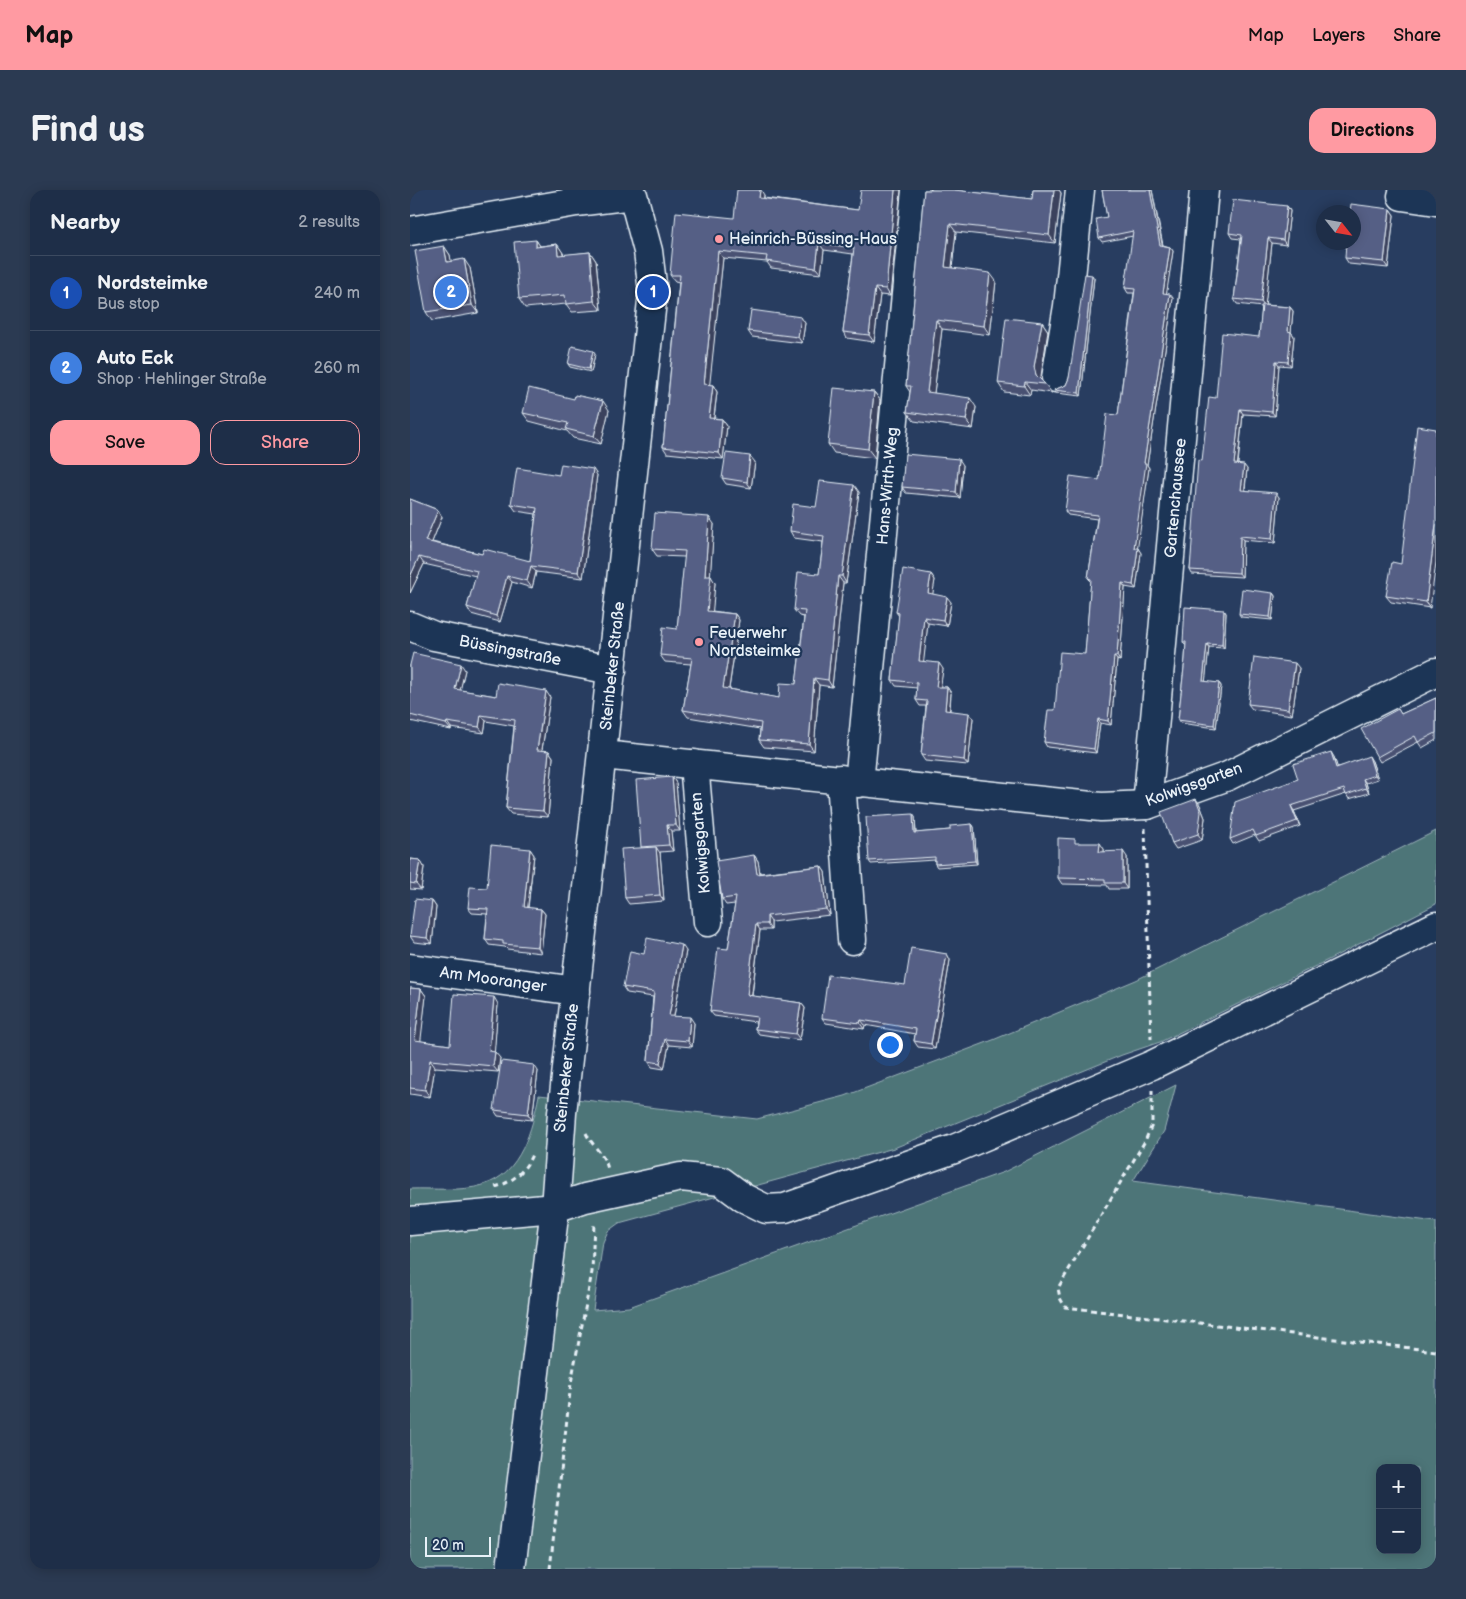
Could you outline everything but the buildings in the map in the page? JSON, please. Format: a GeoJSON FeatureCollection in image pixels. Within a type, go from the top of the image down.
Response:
{"type":"FeatureCollection","features":[{"type":"Feature","properties":{"kind":"street","name":"Hans-Wirth-Weg"},"geometry":{"type":"LineString","coordinates":[[850,781],[916,190]]}},
{"type":"Feature","properties":{"kind":"street"},"geometry":{"type":"LineString","coordinates":[[1056,378],[1068,306],[1080,190]]}},
{"type":"Feature","properties":{"kind":"street","name":"Gartenchaussee"},"geometry":{"type":"LineString","coordinates":[[1148,805],[1204,190]]}},
{"type":"Feature","properties":{"kind":"street","name":"Steinbeker Straße"},"geometry":{"type":"LineString","coordinates":[[410,231],[573,196],[643,193],[653,292],[604,755],[558,1159],[555,1208],[511,1569]]}},
{"type":"Feature","properties":{"kind":"street"},"geometry":{"type":"LineString","coordinates":[[1402,196],[1436,201]]}},
{"type":"Feature","properties":{"kind":"street","name":"Büssingstraße"},"geometry":{"type":"LineString","coordinates":[[410,626],[434,636],[612,670]]}},
{"type":"Feature","properties":{"kind":"street","name":"Kolwigsgarten"},"geometry":{"type":"LineString","coordinates":[[604,755],[1101,807],[1148,805],[1228,776],[1436,672]]}},
{"type":"Feature","properties":{"kind":"street","name":"Kolwigsgarten"},"geometry":{"type":"LineString","coordinates":[[694,764],[708,922]]}},
{"type":"Feature","properties":{"kind":"street"},"geometry":{"type":"LineString","coordinates":[[850,781],[852,940]]}},
{"type":"Feature","properties":{"kind":"street"},"geometry":{"type":"LineString","coordinates":[[410,1221],[555,1208],[585,1198],[681,1177],[720,1181],[744,1198],[766,1209],[785,1208],[954,1149],[1152,1065],[1436,926]]}},
{"type":"Feature","properties":{"kind":"street","name":"Am Mooranger"},"geometry":{"type":"LineString","coordinates":[[410,968],[576,992]]}},
{"type":"Feature","properties":{"kind":"path"},"geometry":{"type":"LineString","coordinates":[[1148,805],[1144,833],[1152,1065],[1152,1125],[1141,1148],[1058,1288],[1060,1298],[1066,1307],[1436,1351]]}},
{"type":"Feature","properties":{"kind":"path"},"geometry":{"type":"LineString","coordinates":[[550,1569],[571,1383],[592,1272],[594,1223]]}},
{"type":"Feature","properties":{"kind":"green space"},"geometry":{"type":"Polygon","coordinates":[[[1436,831],[1436,904],[1328,960],[1160,1042],[1122,1055],[894,1148],[619,1223],[608,1231],[603,1242],[593,1310],[629,1307],[1004,1172],[1176,1085],[1164,1131],[1133,1181],[1436,1222],[1436,1569],[410,1569],[410,1189],[474,1187],[496,1179],[507,1171],[523,1149],[533,1122],[539,1095],[757,1119],[845,1096],[993,1040],[1136,980],[1436,831]]]}},
{"type":"Feature","properties":{"kind":"place","name":"Heinrich-Büssing-Haus"},"geometry":{"type":"Point","coordinates":[719,239]}},
{"type":"Feature","properties":{"kind":"place","name":"Auto Eck"},"geometry":{"type":"Point","coordinates":[451,292]}},
{"type":"Feature","properties":{"kind":"place","name":"Nordsteimke"},"geometry":{"type":"Point","coordinates":[653,292]}},
{"type":"Feature","properties":{"kind":"place","name":"Feuerwehr Nordsteimke"},"geometry":{"type":"Point","coordinates":[699,642]}}]}
